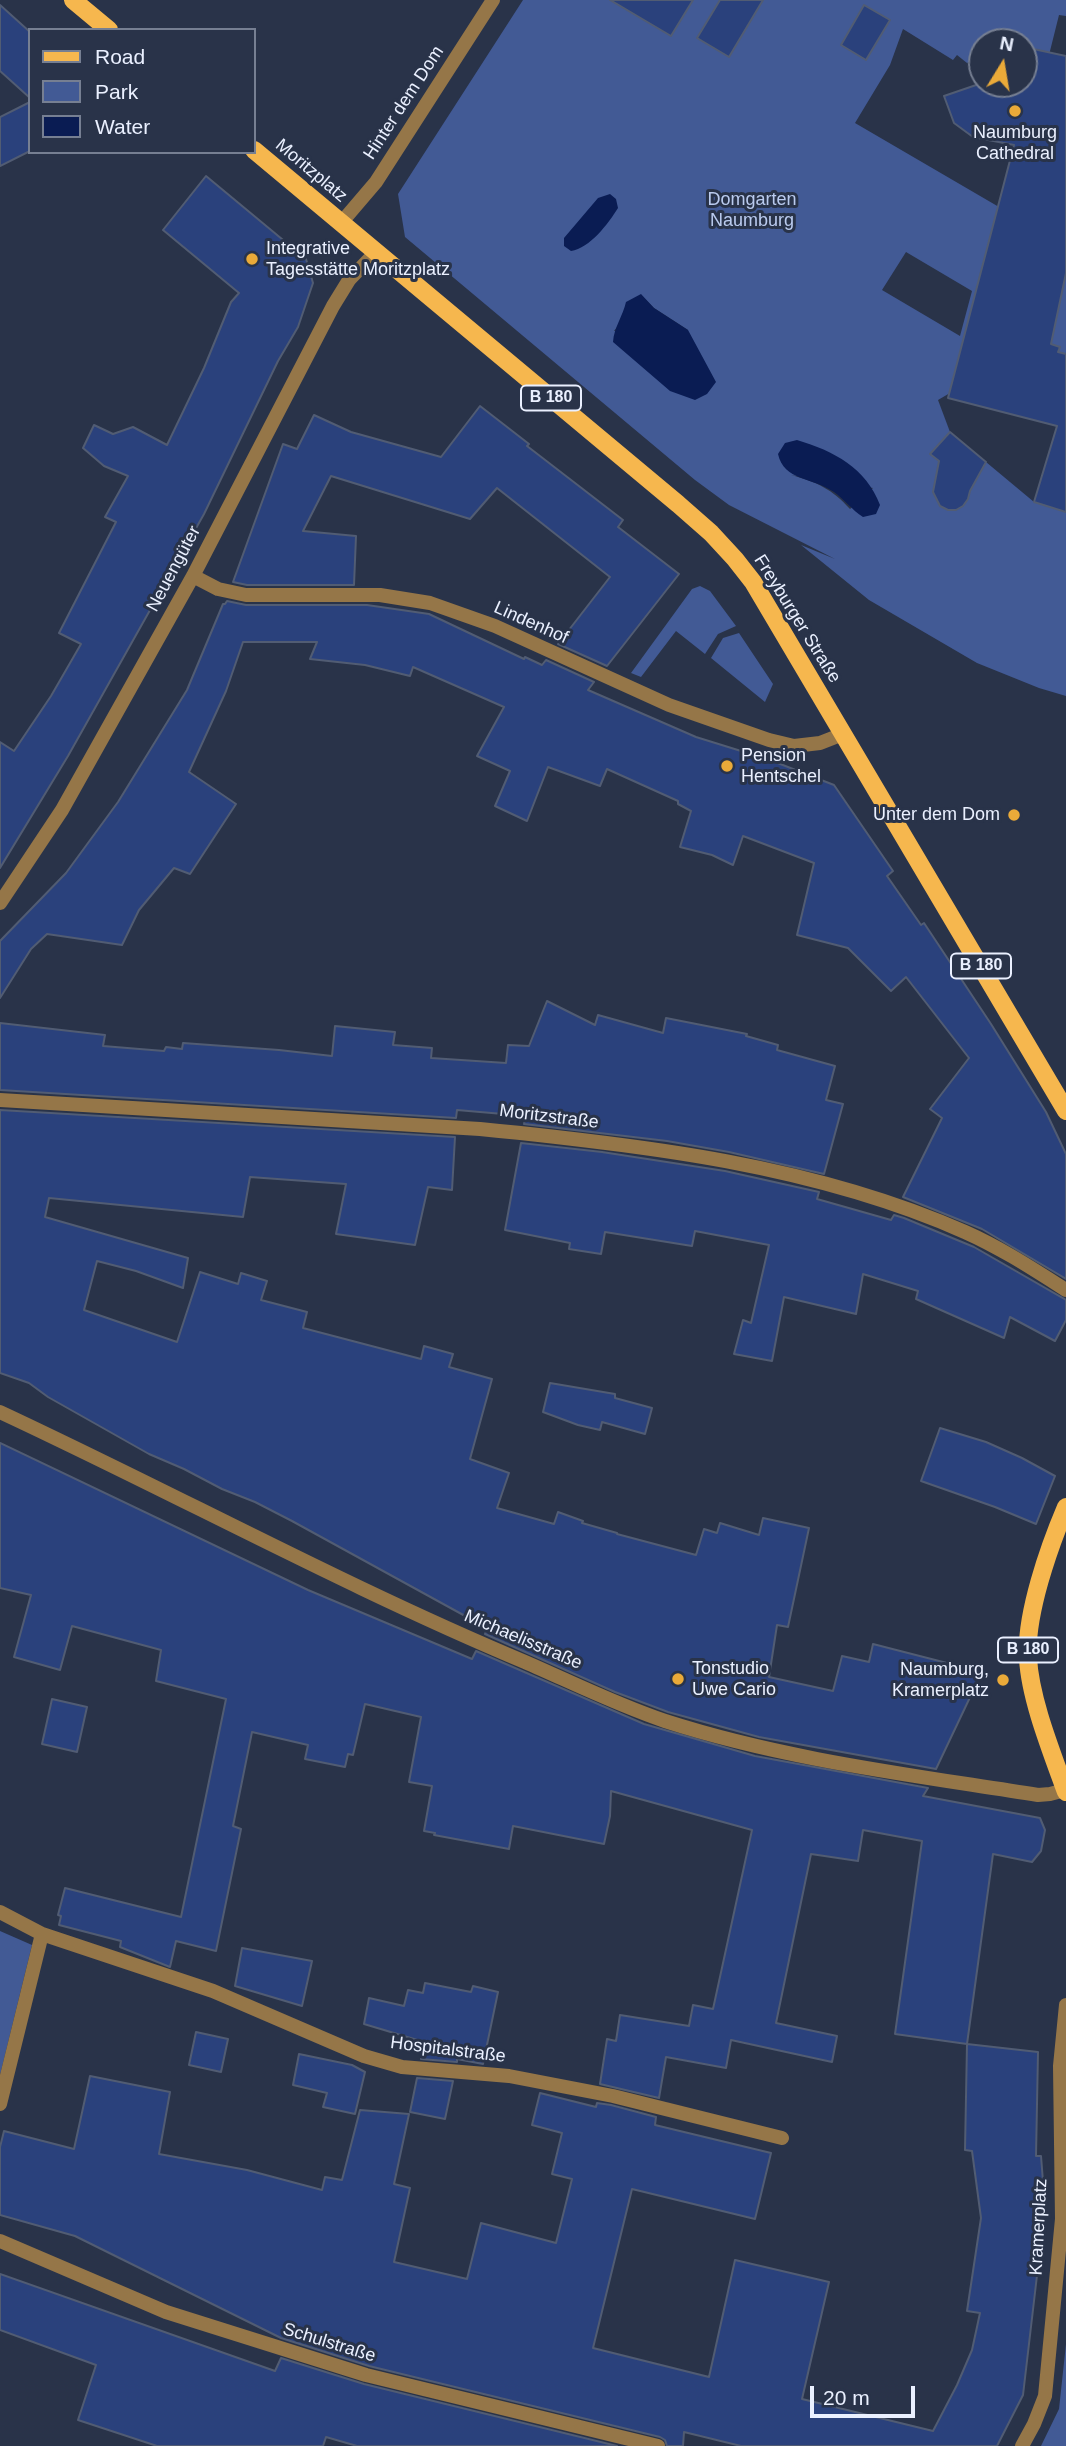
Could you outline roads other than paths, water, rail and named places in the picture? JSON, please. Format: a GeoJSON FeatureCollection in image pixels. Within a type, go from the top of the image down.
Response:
{"type":"FeatureCollection","features":[{"type":"Feature","properties":{"kind":"main road"},"geometry":{"type":"LineString","coordinates":[[73,0],[107,28]]}},
{"type":"Feature","properties":{"kind":"main road","name":"Moritzplatz"},"geometry":{"type":"LineString","coordinates":[[256,152],[341,223]]}},
{"type":"Feature","properties":{"kind":"main road","name":"Freyburger Straße"},"geometry":{"type":"LineString","coordinates":[[341,223],[678,504],[719,542],[753,582],[1066,1111]]}},
{"type":"Feature","properties":{"kind":"main road","name":"B 180"},"geometry":{"type":"LineString","coordinates":[[1065,1791],[1044,1725],[1028,1657],[1034,1606],[1054,1536],[1066,1507]]}},
{"type":"Feature","properties":{"kind":"street","name":"Hinter dem Dom"},"geometry":{"type":"LineString","coordinates":[[341,223],[376,182],[493,0]]}},
{"type":"Feature","properties":{"kind":"street","name":"Neuengüter"},"geometry":{"type":"LineString","coordinates":[[0,903],[62,810],[193,576],[333,306],[349,280],[376,252]]}},
{"type":"Feature","properties":{"kind":"street","name":"Lindenhof"},"geometry":{"type":"LineString","coordinates":[[193,576],[218,589],[246,595],[380,595],[430,603],[495,626],[669,705],[769,740],[794,746],[820,743],[843,734]]}},
{"type":"Feature","properties":{"kind":"street","name":"Moritzstraße"},"geometry":{"type":"LineString","coordinates":[[0,1100],[480,1129],[687,1155],[843,1189],[916,1212],[1002,1250],[1066,1290]]}},
{"type":"Feature","properties":{"kind":"street","name":"Michaelisstraße"},"geometry":{"type":"LineString","coordinates":[[0,1412],[222,1522],[468,1638],[661,1719],[723,1739],[808,1758],[1038,1795],[1065,1791]]}},
{"type":"Feature","properties":{"kind":"street","name":"Hospitalstraße"},"geometry":{"type":"LineString","coordinates":[[0,1912],[42,1934],[213,1991],[364,2056],[402,2067],[509,2076],[613,2096],[782,2138]]}},
{"type":"Feature","properties":{"kind":"street"},"geometry":{"type":"LineString","coordinates":[[0,2104],[42,1934]]}},
{"type":"Feature","properties":{"kind":"street","name":"Kramerplatz"},"geometry":{"type":"LineString","coordinates":[[1023,2446],[1045,2396],[1062,2219],[1060,2066],[1066,2005]]}},
{"type":"Feature","properties":{"kind":"street","name":"Schulstraße"},"geometry":{"type":"LineString","coordinates":[[0,2241],[166,2312],[366,2375],[659,2446]]}},
{"type":"Feature","properties":{"kind":"water"},"geometry":{"type":"Polygon","coordinates":[[[610,194],[616,199],[618,208],[604,228],[578,249],[571,251],[564,246],[564,238],[598,198],[610,194]]]}},
{"type":"Feature","properties":{"kind":"water"},"geometry":{"type":"Polygon","coordinates":[[[641,294],[654,308],[688,330],[716,382],[707,394],[695,400],[670,391],[613,342],[626,302],[641,294]]]}},
{"type":"Feature","properties":{"kind":"water"},"geometry":{"type":"Polygon","coordinates":[[[797,440],[836,456],[857,471],[874,492],[880,505],[876,514],[863,517],[826,487],[786,469],[778,454],[785,443],[797,440]]]}},
{"type":"Feature","properties":{"kind":"place","name":"Naumburg Cathedral"},"geometry":{"type":"Point","coordinates":[1015,111]}},
{"type":"Feature","properties":{"kind":"place","name":"Integrative Tagesstätte Moritzplatz"},"geometry":{"type":"Point","coordinates":[252,259]}},
{"type":"Feature","properties":{"kind":"place","name":"Pension Hentschel"},"geometry":{"type":"Point","coordinates":[727,766]}},
{"type":"Feature","properties":{"kind":"place","name":"Unter dem Dom"},"geometry":{"type":"Point","coordinates":[1014,815]}},
{"type":"Feature","properties":{"kind":"place","name":"Tonstudio Uwe Cario"},"geometry":{"type":"Point","coordinates":[678,1679]}},
{"type":"Feature","properties":{"kind":"place","name":"Naumburg, Kramerplatz"},"geometry":{"type":"Point","coordinates":[1003,1680]}},
{"type":"Feature","properties":{"kind":"park label","name":"Domgarten Naumburg"},"geometry":{"type":"Point","coordinates":[752,210]}}]}
